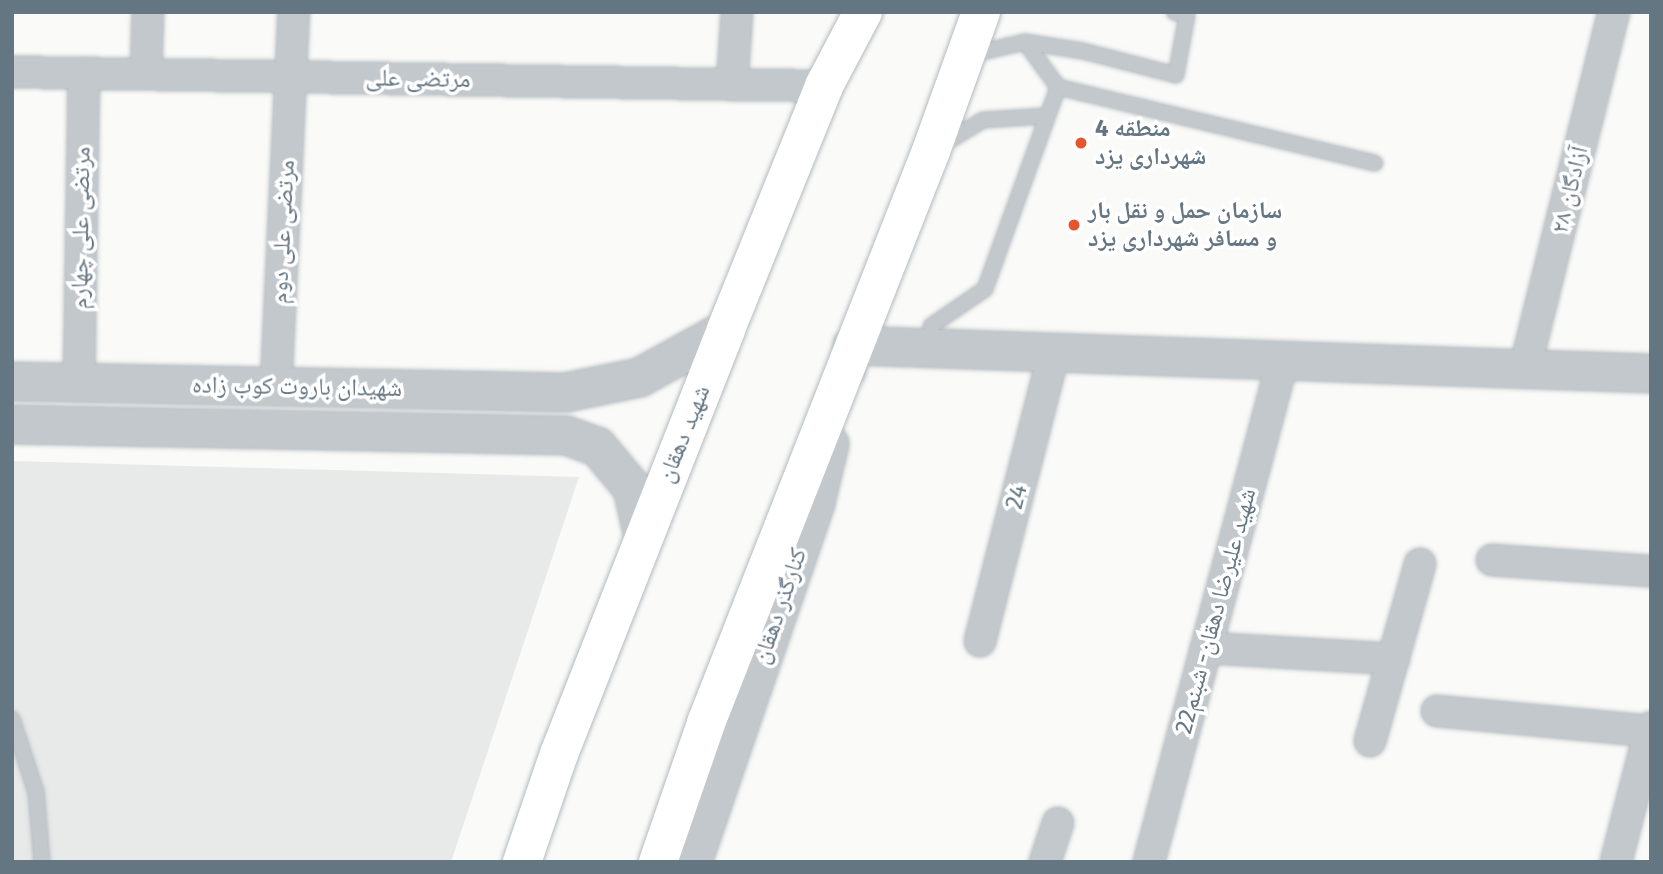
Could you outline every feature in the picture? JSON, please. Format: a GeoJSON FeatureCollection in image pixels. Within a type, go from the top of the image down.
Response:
{"type":"FeatureCollection","features":[{"type":"Feature","properties":{"kind":"main road","name":"شهید دهقان"},"geometry":{"type":"LineString","coordinates":[[522,862],[643,537],[726,329],[824,86],[863,12]]}},
{"type":"Feature","properties":{"kind":"main road"},"geometry":{"type":"LineString","coordinates":[[658,862],[706,723],[852,345],[932,151],[981,12]]}},
{"type":"Feature","properties":{"kind":"street"},"geometry":{"type":"LineString","coordinates":[[146,75],[148,12]]}},
{"type":"Feature","properties":{"kind":"street","name":"مرتضی علی دوم"},"geometry":{"type":"LineString","coordinates":[[276,387],[294,12]]}},
{"type":"Feature","properties":{"kind":"street"},"geometry":{"type":"LineString","coordinates":[[732,85],[737,12]]}},
{"type":"Feature","properties":{"kind":"street","name":"۲۸ آزادگان"},"geometry":{"type":"LineString","coordinates":[[1525,368],[1614,12]]}},
{"type":"Feature","properties":{"kind":"street","name":"مرتضی علی"},"geometry":{"type":"LineString","coordinates":[[12,72],[824,86]]}},
{"type":"Feature","properties":{"kind":"street","name":"مرتضی علی چهارم"},"geometry":{"type":"LineString","coordinates":[[79,383],[84,73]]}},
{"type":"Feature","properties":{"kind":"street","name":"شهیدان باروت کوب زاده"},"geometry":{"type":"LineString","coordinates":[[12,382],[582,391],[650,372],[726,329]]}},
{"type":"Feature","properties":{"kind":"street"},"geometry":{"type":"LineString","coordinates":[[852,345],[1651,373]]}},
{"type":"Feature","properties":{"kind":"street","name":"کنارگذر دهقان"},"geometry":{"type":"LineString","coordinates":[[692,862],[815,502],[852,345]]}},
{"type":"Feature","properties":{"kind":"street","name":"24"},"geometry":{"type":"LineString","coordinates":[[980,641],[1054,352]]}},
{"type":"Feature","properties":{"kind":"street","name":"شهید علیرضا دهقان- شبنم22"},"geometry":{"type":"LineString","coordinates":[[1149,862],[1283,360]]}},
{"type":"Feature","properties":{"kind":"street"},"geometry":{"type":"LineString","coordinates":[[566,435],[580,428],[590,411],[582,391]]}},
{"type":"Feature","properties":{"kind":"street","name":"شهیدان باروت کوب زاده"},"geometry":{"type":"LineString","coordinates":[[12,424],[566,435]]}},
{"type":"Feature","properties":{"kind":"street"},"geometry":{"type":"LineString","coordinates":[[566,435],[597,446],[632,488],[643,537]]}},
{"type":"Feature","properties":{"kind":"street"},"geometry":{"type":"LineString","coordinates":[[1492,560],[1651,571]]}},
{"type":"Feature","properties":{"kind":"street"},"geometry":{"type":"LineString","coordinates":[[1370,741],[1420,564]]}},
{"type":"Feature","properties":{"kind":"street"},"geometry":{"type":"LineString","coordinates":[[1206,648],[1394,659]]}},
{"type":"Feature","properties":{"kind":"street"},"geometry":{"type":"LineString","coordinates":[[1437,711],[1650,729],[1616,862]]}},
{"type":"Feature","properties":{"kind":"street"},"geometry":{"type":"LineString","coordinates":[[1045,862],[1058,823]]}},
{"type":"Feature","properties":{"kind":"lane"},"geometry":{"type":"LineString","coordinates":[[967,55],[1025,42],[1176,75],[1187,15],[1174,12]]}},
{"type":"Feature","properties":{"kind":"lane"},"geometry":{"type":"LineString","coordinates":[[1025,42],[1058,87],[1375,163]]}},
{"type":"Feature","properties":{"kind":"lane"},"geometry":{"type":"LineString","coordinates":[[931,326],[985,289],[1058,87]]}},
{"type":"Feature","properties":{"kind":"lane"},"geometry":{"type":"LineString","coordinates":[[932,151],[983,120],[1046,116]]}},
{"type":"Feature","properties":{"kind":"lane"},"geometry":{"type":"LineString","coordinates":[[12,719],[36,792],[42,862]]}},
{"type":"Feature","properties":{"kind":"shaded area"},"geometry":{"type":"Polygon","coordinates":[[[12,461],[579,477],[451,862],[12,862],[12,461]]]}},
{"type":"Feature","properties":{"kind":"place","name":"منطقه 4 شهرداری یزد"},"geometry":{"type":"Point","coordinates":[1081,143]}},
{"type":"Feature","properties":{"kind":"place","name":"سازمان حمل و نقل بار و مسافر شهرداری یزد"},"geometry":{"type":"Point","coordinates":[1074,225]}}]}
